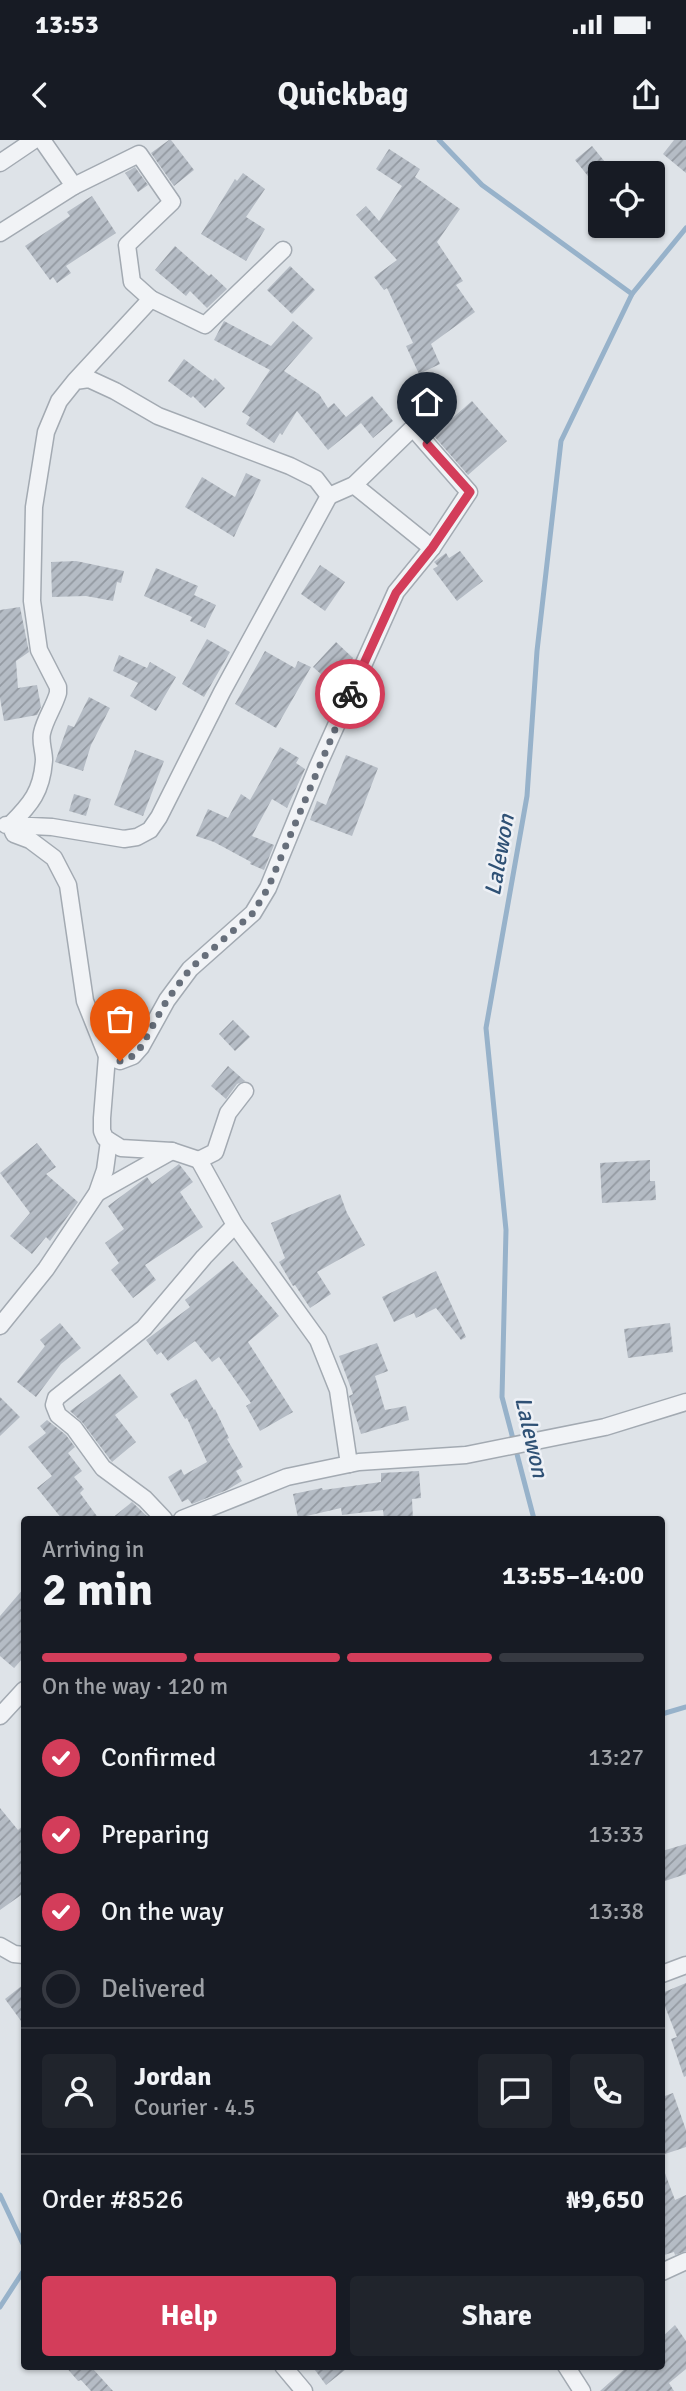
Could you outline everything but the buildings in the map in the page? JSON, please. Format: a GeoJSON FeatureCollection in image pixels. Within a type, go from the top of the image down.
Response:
{"type":"FeatureCollection","features":[{"type":"Feature","properties":{"kind":"street"},"geometry":{"type":"LineString","coordinates":[[0,163],[34,140]]}},
{"type":"Feature","properties":{"kind":"street"},"geometry":{"type":"LineString","coordinates":[[41,140],[74,186]]}},
{"type":"Feature","properties":{"kind":"street"},"geometry":{"type":"LineString","coordinates":[[0,233],[74,186],[139,154],[172,202],[127,245],[132,282],[150,299],[205,325],[283,250]]}},
{"type":"Feature","properties":{"kind":"street"},"geometry":{"type":"LineString","coordinates":[[5,826],[26,810],[35,797],[44,758],[41,735],[58,693],[58,687],[39,649],[32,601],[34,507],[46,432],[59,401],[150,299]]}},
{"type":"Feature","properties":{"kind":"street"},"geometry":{"type":"LineString","coordinates":[[75,381],[89,379],[158,416],[290,466],[316,479],[329,496]]}},
{"type":"Feature","properties":{"kind":"street"},"geometry":{"type":"LineString","coordinates":[[5,826],[52,827],[124,839],[150,830],[329,496],[354,485],[417,424],[470,492],[432,548],[396,593],[317,768],[268,888],[253,913],[190,969],[167,1000],[141,1047],[133,1056],[120,1061],[107,1056]]}},
{"type":"Feature","properties":{"kind":"street"},"geometry":{"type":"LineString","coordinates":[[354,485],[432,548]]}},
{"type":"Feature","properties":{"kind":"street"},"geometry":{"type":"LineString","coordinates":[[5,826],[54,858],[68,885],[85,1000],[107,1056],[103,1131],[109,1141],[121,1148],[172,1151],[199,1160],[235,1225],[318,1340],[338,1390],[349,1464]]}},
{"type":"Feature","properties":{"kind":"street"},"geometry":{"type":"LineString","coordinates":[[199,1160],[215,1152],[228,1113],[245,1091]]}},
{"type":"Feature","properties":{"kind":"street"},"geometry":{"type":"LineString","coordinates":[[0,1326],[46,1269],[97,1194],[105,1170],[109,1141]]}},
{"type":"Feature","properties":{"kind":"street"},"geometry":{"type":"LineString","coordinates":[[97,1194],[172,1151]]}},
{"type":"Feature","properties":{"kind":"street"},"geometry":{"type":"LineString","coordinates":[[161,1516],[145,1499],[103,1468],[74,1428],[58,1415],[54,1405],[56,1398],[144,1328],[235,1225]]}},
{"type":"Feature","properties":{"kind":"street"},"geometry":{"type":"LineString","coordinates":[[189,1516],[286,1477],[349,1464],[466,1455],[605,1427],[686,1402]]}},
{"type":"Feature","properties":{"kind":"street"},"geometry":{"type":"LineString","coordinates":[[0,1716],[21,1693]]}},
{"type":"Feature","properties":{"kind":"street"},"geometry":{"type":"LineString","coordinates":[[0,1946],[21,1955]]}},
{"type":"Feature","properties":{"kind":"street"},"geometry":{"type":"LineString","coordinates":[[665,1973],[686,1965]]}},
{"type":"Feature","properties":{"kind":"street"},"geometry":{"type":"LineString","coordinates":[[665,2271],[686,2261]]}},
{"type":"Feature","properties":{"kind":"street"},"geometry":{"type":"LineString","coordinates":[[286,2370],[304,2391]]}},
{"type":"Feature","properties":{"kind":"street"},"geometry":{"type":"LineString","coordinates":[[569,2370],[582,2391]]}},
{"type":"Feature","properties":{"kind":"waterway"},"geometry":{"type":"LineString","coordinates":[[439,140],[482,185],[632,294]]}},
{"type":"Feature","properties":{"kind":"waterway","name":"Lalewon"},"geometry":{"type":"LineString","coordinates":[[533,1516],[502,1397],[506,1230],[486,1028],[527,796],[537,651],[561,441],[632,294],[686,228]]}},
{"type":"Feature","properties":{"kind":"waterway"},"geometry":{"type":"LineString","coordinates":[[665,1713],[686,1707]]}},
{"type":"Feature","properties":{"kind":"waterway"},"geometry":{"type":"LineString","coordinates":[[0,2195],[21,2240]]}},
{"type":"Feature","properties":{"kind":"waterway","name":"Lalewon"},"geometry":{"type":"LineString","coordinates":[[0,2307],[21,2275]]}},
{"type":"Feature","properties":{"kind":"way so far"},"geometry":{"type":"LineString","coordinates":[[120,1061],[133,1056],[141,1047],[167,1000],[190,969],[253,913],[268,888],[350,694]]}},
{"type":"Feature","properties":{"kind":"route"},"geometry":{"type":"LineString","coordinates":[[350,694],[396,593],[432,548],[470,492],[427,444]]}}]}
